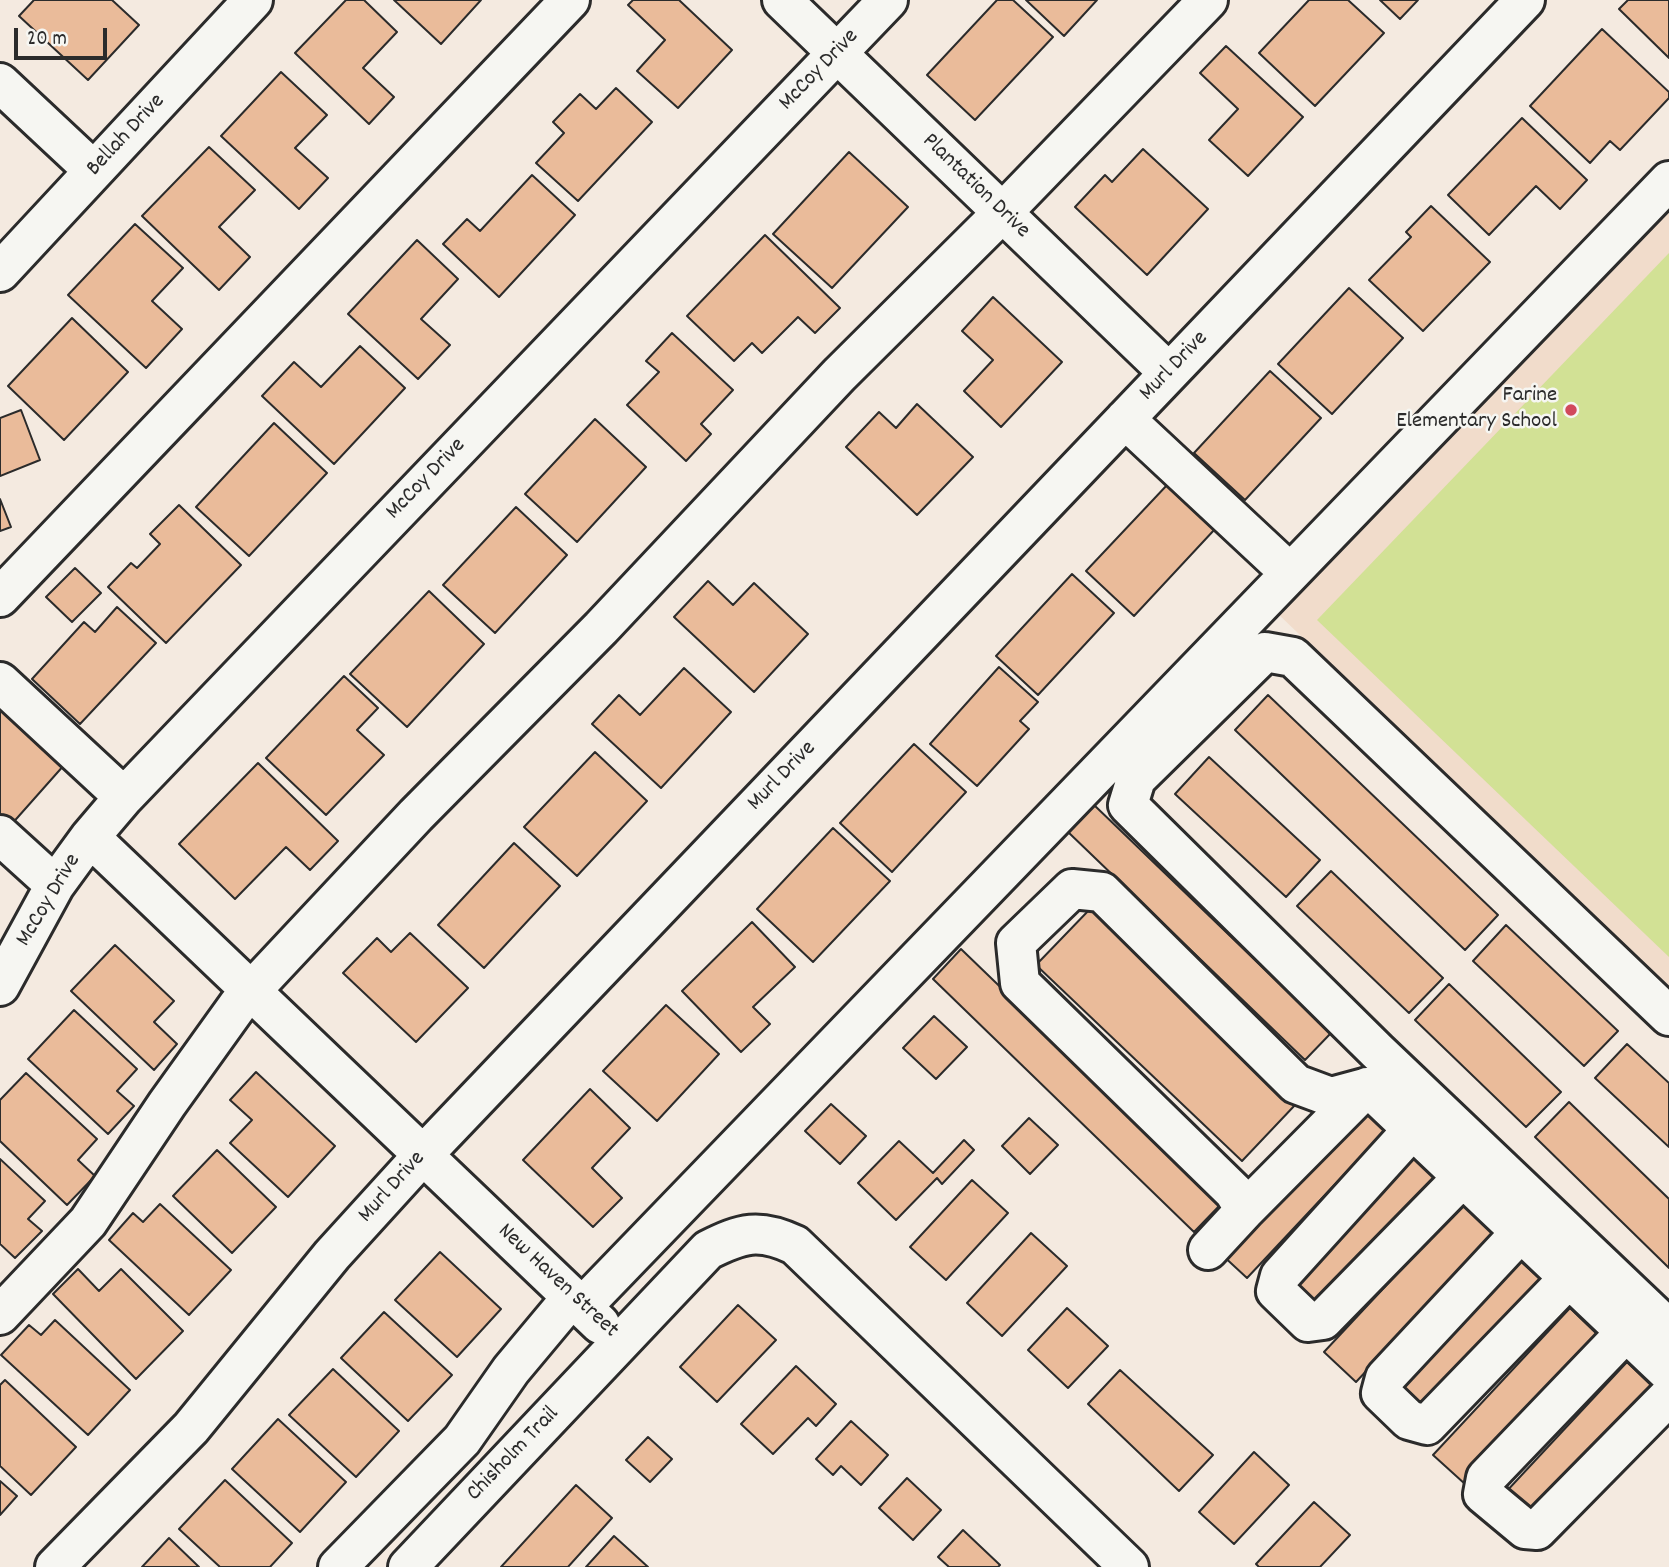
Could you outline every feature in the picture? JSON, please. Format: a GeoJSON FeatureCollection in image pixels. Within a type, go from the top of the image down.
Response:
{"type":"FeatureCollection","features":[{"type":"Feature","properties":{"kind":"street"},"geometry":{"type":"LineString","coordinates":[[0,597],[570,0]]}},
{"type":"Feature","properties":{"kind":"street","name":"Plantation Drive"},"geometry":{"type":"LineString","coordinates":[[782,0],[1169,373]]}},
{"type":"Feature","properties":{"kind":"street","name":"McCoy Drive"},"geometry":{"type":"LineString","coordinates":[[0,986],[55,885],[124,797],[888,0]]}},
{"type":"Feature","properties":{"kind":"street"},"geometry":{"type":"LineString","coordinates":[[0,1315],[88,1222],[238,1005],[416,815],[601,628],[839,375],[1002,213],[1208,0]]}},
{"type":"Feature","properties":{"kind":"street","name":"Murl Drive"},"geometry":{"type":"LineString","coordinates":[[55,1567],[191,1427],[331,1255],[423,1155],[1525,0]]}},
{"type":"Feature","properties":{"kind":"street","name":"Bellah Drive"},"geometry":{"type":"LineString","coordinates":[[0,272],[243,4]]}},
{"type":"Feature","properties":{"kind":"street"},"geometry":{"type":"LineString","coordinates":[[0,83],[94,171]]}},
{"type":"Feature","properties":{"kind":"street"},"geometry":{"type":"LineString","coordinates":[[338,1567],[462,1440],[511,1370],[1669,181]]}},
{"type":"Feature","properties":{"kind":"street"},"geometry":{"type":"LineString","coordinates":[[1125,419],[1290,573]]}},
{"type":"Feature","properties":{"kind":"street"},"geometry":{"type":"LineString","coordinates":[[1669,1016],[1293,657],[1265,652],[1136,779],[1128,805],[1377,1051],[1669,1329]]}},
{"type":"Feature","properties":{"kind":"street"},"geometry":{"type":"LineString","coordinates":[[0,682],[124,797]]}},
{"type":"Feature","properties":{"kind":"street"},"geometry":{"type":"LineString","coordinates":[[0,835],[55,885]]}},
{"type":"Feature","properties":{"kind":"street","name":"New Haven Street"},"geometry":{"type":"LineString","coordinates":[[90,837],[621,1343],[708,1250],[735,1236],[761,1234],[779,1237],[795,1245],[1129,1567]]}},
{"type":"Feature","properties":{"kind":"street"},"geometry":{"type":"LineString","coordinates":[[1245,1210],[1234,1192],[1020,983],[1016,943],[1072,889],[1102,892],[1296,1084],[1331,1097],[1368,1087]]}},
{"type":"Feature","properties":{"kind":"street"},"geometry":{"type":"LineString","coordinates":[[1368,1087],[1669,1373]]}},
{"type":"Feature","properties":{"kind":"street"},"geometry":{"type":"LineString","coordinates":[[1208,1250],[1368,1087]]}},
{"type":"Feature","properties":{"kind":"street"},"geometry":{"type":"LineString","coordinates":[[1413,1129],[1280,1276],[1276,1291],[1308,1322],[1323,1320],[1462,1177]]}},
{"type":"Feature","properties":{"kind":"street"},"geometry":{"type":"LineString","coordinates":[[1521,1232],[1385,1378],[1381,1393],[1409,1420],[1427,1425],[1569,1278]]}},
{"type":"Feature","properties":{"kind":"street"},"geometry":{"type":"LineString","coordinates":[[1626,1332],[1486,1478],[1483,1494],[1525,1529],[1537,1530],[1669,1396]]}},
{"type":"Feature","properties":{"kind":"street","name":"Chisholm Trail"},"geometry":{"type":"LineString","coordinates":[[408,1567],[621,1343]]}},
{"type":"Feature","properties":{"kind":"shaded area","name":"Farine Elementary School"},"geometry":{"type":"Polygon","coordinates":[[[1669,208],[1669,989],[1276,612],[1669,208]]]}},
{"type":"Feature","properties":{"kind":"green space","name":"Farine Elementary School"},"geometry":{"type":"Polygon","coordinates":[[[1669,253],[1669,957],[1317,620],[1669,253]]]}},
{"type":"Feature","properties":{"kind":"building"},"geometry":{"type":"Polygon","coordinates":[[[34,0],[112,0],[139,25],[88,80],[19,16],[34,0]]]}},
{"type":"Feature","properties":{"kind":"building"},"geometry":{"type":"Polygon","coordinates":[[[346,0],[364,0],[397,32],[363,68],[394,97],[369,124],[295,53],[346,0]]]}},
{"type":"Feature","properties":{"kind":"building"},"geometry":{"type":"Polygon","coordinates":[[[394,0],[481,0],[441,44],[394,0]]]}},
{"type":"Feature","properties":{"kind":"building"},"geometry":{"type":"Polygon","coordinates":[[[633,0],[679,0],[732,50],[678,108],[637,71],[665,40],[628,5],[633,0]]]}},
{"type":"Feature","properties":{"kind":"building"},"geometry":{"type":"Polygon","coordinates":[[[997,0],[1013,0],[1053,37],[975,120],[927,75],[997,0]]]}},
{"type":"Feature","properties":{"kind":"building"},"geometry":{"type":"Polygon","coordinates":[[[1026,0],[1097,0],[1064,36],[1026,0]]]}},
{"type":"Feature","properties":{"kind":"building"},"geometry":{"type":"Polygon","coordinates":[[[1309,0],[1348,0],[1384,33],[1315,106],[1259,53],[1309,0]]]}},
{"type":"Feature","properties":{"kind":"building"},"geometry":{"type":"Polygon","coordinates":[[[1380,0],[1418,0],[1400,19],[1380,0]]]}},
{"type":"Feature","properties":{"kind":"building"},"geometry":{"type":"Polygon","coordinates":[[[1628,0],[1669,0],[1669,58],[1619,9],[1628,0]]]}},
{"type":"Feature","properties":{"kind":"building"},"geometry":{"type":"Polygon","coordinates":[[[1602,29],[1669,92],[1669,98],[1620,150],[1610,141],[1590,163],[1530,106],[1602,29]]]}},
{"type":"Feature","properties":{"kind":"building"},"geometry":{"type":"Polygon","coordinates":[[[1226,46],[1303,117],[1248,176],[1209,140],[1238,109],[1200,73],[1226,46]]]}},
{"type":"Feature","properties":{"kind":"building"},"geometry":{"type":"Polygon","coordinates":[[[281,72],[327,115],[295,148],[328,178],[299,209],[221,136],[281,72]]]}},
{"type":"Feature","properties":{"kind":"building"},"geometry":{"type":"Polygon","coordinates":[[[616,88],[652,122],[578,201],[536,163],[564,133],[553,122],[580,94],[596,109],[616,88]]]}},
{"type":"Feature","properties":{"kind":"building"},"geometry":{"type":"Polygon","coordinates":[[[1522,118],[1587,180],[1560,209],[1536,186],[1489,235],[1448,195],[1522,118]]]}},
{"type":"Feature","properties":{"kind":"building"},"geometry":{"type":"Polygon","coordinates":[[[209,147],[255,190],[219,227],[250,257],[219,290],[142,216],[209,147]]]}},
{"type":"Feature","properties":{"kind":"building"},"geometry":{"type":"Polygon","coordinates":[[[1143,149],[1208,209],[1147,275],[1075,207],[1105,175],[1112,182],[1143,149]]]}},
{"type":"Feature","properties":{"kind":"building"},"geometry":{"type":"Polygon","coordinates":[[[849,152],[908,207],[832,288],[773,234],[849,152]]]}},
{"type":"Feature","properties":{"kind":"building"},"geometry":{"type":"Polygon","coordinates":[[[532,175],[575,215],[499,297],[443,244],[467,219],[480,231],[532,175]]]}},
{"type":"Feature","properties":{"kind":"building"},"geometry":{"type":"Polygon","coordinates":[[[1431,206],[1490,262],[1423,331],[1369,280],[1411,237],[1406,232],[1431,206]]]}},
{"type":"Feature","properties":{"kind":"building"},"geometry":{"type":"Polygon","coordinates":[[[135,224],[183,268],[152,301],[182,329],[146,368],[68,295],[135,224]]]}},
{"type":"Feature","properties":{"kind":"building"},"geometry":{"type":"Polygon","coordinates":[[[765,235],[840,308],[815,333],[798,317],[762,353],[752,343],[734,361],[687,316],[765,235]]]}},
{"type":"Feature","properties":{"kind":"building"},"geometry":{"type":"Polygon","coordinates":[[[417,240],[458,279],[421,319],[450,345],[418,379],[348,314],[417,240]]]}},
{"type":"Feature","properties":{"kind":"building"},"geometry":{"type":"Polygon","coordinates":[[[1349,288],[1403,338],[1332,414],[1278,364],[1349,288]]]}},
{"type":"Feature","properties":{"kind":"building"},"geometry":{"type":"Polygon","coordinates":[[[993,297],[1062,362],[1001,427],[964,391],[993,360],[962,331],[993,297]]]}},
{"type":"Feature","properties":{"kind":"building"},"geometry":{"type":"Polygon","coordinates":[[[72,318],[128,372],[64,440],[8,386],[72,318]]]}},
{"type":"Feature","properties":{"kind":"building"},"geometry":{"type":"Polygon","coordinates":[[[672,333],[733,390],[701,424],[711,434],[686,461],[627,405],[659,372],[646,361],[672,333]]]}},
{"type":"Feature","properties":{"kind":"building"},"geometry":{"type":"Polygon","coordinates":[[[360,346],[405,388],[334,464],[262,396],[294,362],[321,387],[360,346]]]}},
{"type":"Feature","properties":{"kind":"building"},"geometry":{"type":"Polygon","coordinates":[[[1270,371],[1321,418],[1245,500],[1194,453],[1270,371]]]}},
{"type":"Feature","properties":{"kind":"building"},"geometry":{"type":"Polygon","coordinates":[[[917,404],[973,457],[917,515],[846,447],[879,412],[896,428],[917,404]]]}},
{"type":"Feature","properties":{"kind":"building"},"geometry":{"type":"Polygon","coordinates":[[[21,410],[40,460],[0,476],[0,418],[21,410]]]}},
{"type":"Feature","properties":{"kind":"building"},"geometry":{"type":"Polygon","coordinates":[[[595,419],[646,467],[577,542],[525,494],[595,419]]]}},
{"type":"Feature","properties":{"kind":"building"},"geometry":{"type":"Polygon","coordinates":[[[274,423],[327,473],[249,556],[196,507],[274,423]]]}},
{"type":"Feature","properties":{"kind":"building"},"geometry":{"type":"Polygon","coordinates":[[[1168,484],[1215,529],[1134,616],[1086,571],[1168,484]]]}},
{"type":"Feature","properties":{"kind":"building"},"geometry":{"type":"Polygon","coordinates":[[[0,499],[11,527],[0,531],[0,499]]]}},
{"type":"Feature","properties":{"kind":"building"},"geometry":{"type":"Polygon","coordinates":[[[179,505],[241,565],[166,643],[108,587],[131,563],[137,568],[160,544],[150,534],[179,505]]]}},
{"type":"Feature","properties":{"kind":"building"},"geometry":{"type":"Polygon","coordinates":[[[516,507],[567,555],[495,633],[443,585],[516,507]]]}},
{"type":"Feature","properties":{"kind":"building"},"geometry":{"type":"Polygon","coordinates":[[[75,568],[101,593],[72,622],[46,597],[75,568]]]}},
{"type":"Feature","properties":{"kind":"building"},"geometry":{"type":"Polygon","coordinates":[[[1072,574],[1114,613],[1038,695],[996,656],[1072,574]]]}},
{"type":"Feature","properties":{"kind":"building"},"geometry":{"type":"Polygon","coordinates":[[[708,581],[733,605],[754,583],[808,634],[754,692],[674,617],[708,581]]]}},
{"type":"Feature","properties":{"kind":"building"},"geometry":{"type":"Polygon","coordinates":[[[429,591],[484,644],[407,727],[350,674],[429,591]]]}},
{"type":"Feature","properties":{"kind":"building"},"geometry":{"type":"Polygon","coordinates":[[[117,607],[156,643],[80,724],[32,679],[84,622],[95,632],[117,607]]]}},
{"type":"Feature","properties":{"kind":"building"},"geometry":{"type":"Polygon","coordinates":[[[999,667],[1038,702],[1020,721],[1029,729],[977,786],[930,744],[999,667]]]}},
{"type":"Feature","properties":{"kind":"building"},"geometry":{"type":"Polygon","coordinates":[[[684,668],[731,712],[661,788],[592,724],[619,695],[640,715],[684,668]]]}},
{"type":"Feature","properties":{"kind":"building"},"geometry":{"type":"Polygon","coordinates":[[[344,676],[378,708],[357,730],[384,755],[326,815],[266,758],[344,676]]]}},
{"type":"Feature","properties":{"kind":"building"},"geometry":{"type":"Polygon","coordinates":[[[1268,695],[1498,915],[1465,950],[1235,730],[1268,695]]]}},
{"type":"Feature","properties":{"kind":"building"},"geometry":{"type":"Polygon","coordinates":[[[0,706],[65,764],[10,826],[0,817],[0,706]]]}},
{"type":"Feature","properties":{"kind":"building"},"geometry":{"type":"Polygon","coordinates":[[[914,744],[966,792],[892,872],[840,823],[914,744]]]}},
{"type":"Feature","properties":{"kind":"building"},"geometry":{"type":"Polygon","coordinates":[[[595,752],[647,801],[577,876],[524,827],[595,752]]]}},
{"type":"Feature","properties":{"kind":"building"},"geometry":{"type":"Polygon","coordinates":[[[1209,757],[1320,860],[1286,897],[1175,794],[1209,757]]]}},
{"type":"Feature","properties":{"kind":"building"},"geometry":{"type":"Polygon","coordinates":[[[258,763],[338,841],[310,870],[286,847],[235,899],[179,844],[258,763]]]}},
{"type":"Feature","properties":{"kind":"building"},"geometry":{"type":"Polygon","coordinates":[[[1093,804],[1331,1033],[1305,1060],[1067,831],[1093,804]]]}},
{"type":"Feature","properties":{"kind":"building"},"geometry":{"type":"Polygon","coordinates":[[[833,828],[890,881],[813,962],[757,909],[833,828]]]}},
{"type":"Feature","properties":{"kind":"building"},"geometry":{"type":"Polygon","coordinates":[[[514,843],[560,886],[484,968],[438,925],[514,843]]]}},
{"type":"Feature","properties":{"kind":"building"},"geometry":{"type":"Polygon","coordinates":[[[1331,871],[1443,978],[1409,1013],[1297,906],[1331,871]]]}},
{"type":"Feature","properties":{"kind":"building"},"geometry":{"type":"Polygon","coordinates":[[[1090,909],[1296,1104],[1242,1161],[1036,965],[1090,909]]]}},
{"type":"Feature","properties":{"kind":"building"},"geometry":{"type":"Polygon","coordinates":[[[752,922],[795,967],[753,1007],[770,1024],[741,1052],[682,991],[752,922]]]}},
{"type":"Feature","properties":{"kind":"building"},"geometry":{"type":"Polygon","coordinates":[[[1506,925],[1618,1031],[1584,1066],[1473,961],[1506,925]]]}},
{"type":"Feature","properties":{"kind":"building"},"geometry":{"type":"Polygon","coordinates":[[[410,933],[468,988],[416,1042],[343,973],[377,938],[391,952],[410,933]]]}},
{"type":"Feature","properties":{"kind":"building"},"geometry":{"type":"Polygon","coordinates":[[[115,945],[174,1001],[154,1022],[177,1044],[154,1070],[71,991],[115,945]]]}},
{"type":"Feature","properties":{"kind":"building"},"geometry":{"type":"Polygon","coordinates":[[[961,949],[1223,1202],[1194,1232],[933,979],[961,949]]]}},
{"type":"Feature","properties":{"kind":"building"},"geometry":{"type":"Polygon","coordinates":[[[1449,984],[1561,1092],[1526,1127],[1415,1020],[1449,984]]]}},
{"type":"Feature","properties":{"kind":"building"},"geometry":{"type":"Polygon","coordinates":[[[666,1005],[719,1054],[657,1121],[603,1071],[666,1005]]]}},
{"type":"Feature","properties":{"kind":"building"},"geometry":{"type":"Polygon","coordinates":[[[74,1010],[137,1069],[117,1091],[134,1106],[108,1134],[28,1059],[74,1010]]]}},
{"type":"Feature","properties":{"kind":"building"},"geometry":{"type":"Polygon","coordinates":[[[934,1016],[967,1047],[936,1079],[903,1048],[934,1016]]]}},
{"type":"Feature","properties":{"kind":"building"},"geometry":{"type":"Polygon","coordinates":[[[1627,1044],[1669,1083],[1669,1147],[1595,1078],[1627,1044]]]}},
{"type":"Feature","properties":{"kind":"building"},"geometry":{"type":"Polygon","coordinates":[[[256,1072],[335,1146],[288,1197],[230,1143],[252,1120],[230,1100],[256,1072]]]}},
{"type":"Feature","properties":{"kind":"building"},"geometry":{"type":"Polygon","coordinates":[[[26,1073],[97,1139],[78,1160],[95,1176],[67,1205],[0,1141],[0,1100],[26,1073]]]}},
{"type":"Feature","properties":{"kind":"building"},"geometry":{"type":"Polygon","coordinates":[[[590,1089],[630,1128],[592,1168],[622,1198],[593,1227],[523,1160],[590,1089]]]}},
{"type":"Feature","properties":{"kind":"building"},"geometry":{"type":"Polygon","coordinates":[[[1569,1102],[1669,1199],[1669,1268],[1535,1137],[1569,1102]]]}},
{"type":"Feature","properties":{"kind":"building"},"geometry":{"type":"Polygon","coordinates":[[[831,1104],[866,1136],[840,1164],[805,1131],[831,1104]]]}},
{"type":"Feature","properties":{"kind":"building"},"geometry":{"type":"Polygon","coordinates":[[[1360,1105],[1386,1130],[1247,1278],[1220,1253],[1360,1105]]]}},
{"type":"Feature","properties":{"kind":"building"},"geometry":{"type":"Polygon","coordinates":[[[1029,1118],[1058,1145],[1030,1174],[1002,1146],[1029,1118]]]}},
{"type":"Feature","properties":{"kind":"building"},"geometry":{"type":"Polygon","coordinates":[[[964,1140],[974,1150],[942,1184],[937,1178],[896,1220],[858,1183],[899,1141],[933,1173],[964,1140]]]}},
{"type":"Feature","properties":{"kind":"building"},"geometry":{"type":"Polygon","coordinates":[[[217,1150],[276,1207],[232,1253],[173,1196],[217,1150]]]}},
{"type":"Feature","properties":{"kind":"building"},"geometry":{"type":"Polygon","coordinates":[[[1411,1155],[1437,1180],[1314,1312],[1288,1287],[1411,1155]]]}},
{"type":"Feature","properties":{"kind":"building"},"geometry":{"type":"Polygon","coordinates":[[[0,1159],[45,1201],[28,1219],[42,1231],[15,1258],[0,1244],[0,1159]]]}},
{"type":"Feature","properties":{"kind":"building"},"geometry":{"type":"Polygon","coordinates":[[[972,1180],[1008,1213],[946,1280],[910,1247],[972,1180]]]}},
{"type":"Feature","properties":{"kind":"building"},"geometry":{"type":"Polygon","coordinates":[[[160,1204],[231,1270],[189,1315],[109,1240],[133,1213],[143,1222],[160,1204]]]}},
{"type":"Feature","properties":{"kind":"building"},"geometry":{"type":"Polygon","coordinates":[[[1462,1204],[1494,1234],[1356,1382],[1324,1352],[1462,1204]]]}},
{"type":"Feature","properties":{"kind":"building"},"geometry":{"type":"Polygon","coordinates":[[[1031,1233],[1067,1266],[1002,1336],[967,1303],[1031,1233]]]}},
{"type":"Feature","properties":{"kind":"building"},"geometry":{"type":"Polygon","coordinates":[[[440,1252],[501,1309],[457,1357],[395,1300],[440,1252]]]}},
{"type":"Feature","properties":{"kind":"building"},"geometry":{"type":"Polygon","coordinates":[[[1518,1259],[1546,1284],[1423,1416],[1395,1391],[1518,1259]]]}},
{"type":"Feature","properties":{"kind":"building"},"geometry":{"type":"Polygon","coordinates":[[[78,1269],[99,1291],[121,1269],[183,1331],[136,1379],[53,1294],[78,1269]]]}},
{"type":"Feature","properties":{"kind":"building"},"geometry":{"type":"Polygon","coordinates":[[[738,1305],[776,1340],[717,1402],[680,1367],[738,1305]]]}},
{"type":"Feature","properties":{"kind":"building"},"geometry":{"type":"Polygon","coordinates":[[[1067,1308],[1108,1346],[1068,1388],[1028,1350],[1067,1308]]]}},
{"type":"Feature","properties":{"kind":"building"},"geometry":{"type":"Polygon","coordinates":[[[1570,1308],[1601,1338],[1465,1484],[1433,1455],[1570,1308]]]}},
{"type":"Feature","properties":{"kind":"building"},"geometry":{"type":"Polygon","coordinates":[[[384,1312],[452,1375],[408,1421],[341,1358],[384,1312]]]}},
{"type":"Feature","properties":{"kind":"building"},"geometry":{"type":"Polygon","coordinates":[[[55,1320],[130,1390],[88,1435],[1,1355],[29,1325],[41,1335],[55,1320]]]}},
{"type":"Feature","properties":{"kind":"building"},"geometry":{"type":"Polygon","coordinates":[[[1627,1362],[1653,1387],[1530,1518],[1504,1494],[1627,1362]]]}},
{"type":"Feature","properties":{"kind":"building"},"geometry":{"type":"Polygon","coordinates":[[[796,1366],[836,1404],[816,1426],[808,1418],[773,1454],[741,1424],[796,1366]]]}},
{"type":"Feature","properties":{"kind":"building"},"geometry":{"type":"Polygon","coordinates":[[[333,1369],[399,1431],[356,1477],[289,1415],[333,1369]]]}},
{"type":"Feature","properties":{"kind":"building"},"geometry":{"type":"Polygon","coordinates":[[[1120,1370],[1213,1455],[1179,1491],[1088,1404],[1120,1370]]]}},
{"type":"Feature","properties":{"kind":"building"},"geometry":{"type":"Polygon","coordinates":[[[5,1380],[76,1447],[31,1495],[0,1466],[0,1385],[5,1380]]]}},
{"type":"Feature","properties":{"kind":"building"},"geometry":{"type":"Polygon","coordinates":[[[278,1419],[346,1482],[300,1532],[232,1469],[278,1419]]]}},
{"type":"Feature","properties":{"kind":"building"},"geometry":{"type":"Polygon","coordinates":[[[851,1421],[888,1455],[861,1485],[841,1466],[833,1475],[816,1459],[851,1421]]]}},
{"type":"Feature","properties":{"kind":"building"},"geometry":{"type":"Polygon","coordinates":[[[648,1437],[672,1459],[650,1482],[626,1460],[648,1437]]]}},
{"type":"Feature","properties":{"kind":"building"},"geometry":{"type":"Polygon","coordinates":[[[1254,1452],[1289,1485],[1234,1544],[1199,1512],[1254,1452]]]}},
{"type":"Feature","properties":{"kind":"building"},"geometry":{"type":"Polygon","coordinates":[[[907,1478],[941,1510],[913,1540],[879,1508],[907,1478]]]}},
{"type":"Feature","properties":{"kind":"building"},"geometry":{"type":"Polygon","coordinates":[[[225,1480],[292,1543],[270,1567],[220,1567],[179,1529],[225,1480]]]}},
{"type":"Feature","properties":{"kind":"building"},"geometry":{"type":"Polygon","coordinates":[[[0,1481],[17,1496],[0,1515],[0,1481]]]}},
{"type":"Feature","properties":{"kind":"building"},"geometry":{"type":"Polygon","coordinates":[[[576,1485],[612,1518],[568,1567],[501,1567],[576,1485]]]}},
{"type":"Feature","properties":{"kind":"building"},"geometry":{"type":"Polygon","coordinates":[[[1314,1502],[1350,1535],[1320,1567],[1259,1567],[1256,1564],[1314,1502]]]}},
{"type":"Feature","properties":{"kind":"building"},"geometry":{"type":"Polygon","coordinates":[[[963,1530],[1000,1565],[998,1567],[949,1567],[938,1557],[963,1530]]]}},
{"type":"Feature","properties":{"kind":"building"},"geometry":{"type":"Polygon","coordinates":[[[614,1536],[648,1567],[586,1567],[614,1536]]]}},
{"type":"Feature","properties":{"kind":"building"},"geometry":{"type":"Polygon","coordinates":[[[169,1538],[199,1567],[142,1567],[169,1538]]]}},
{"type":"Feature","properties":{"kind":"place","name":"Farine Elementary School"},"geometry":{"type":"Point","coordinates":[1571,410]}}]}
